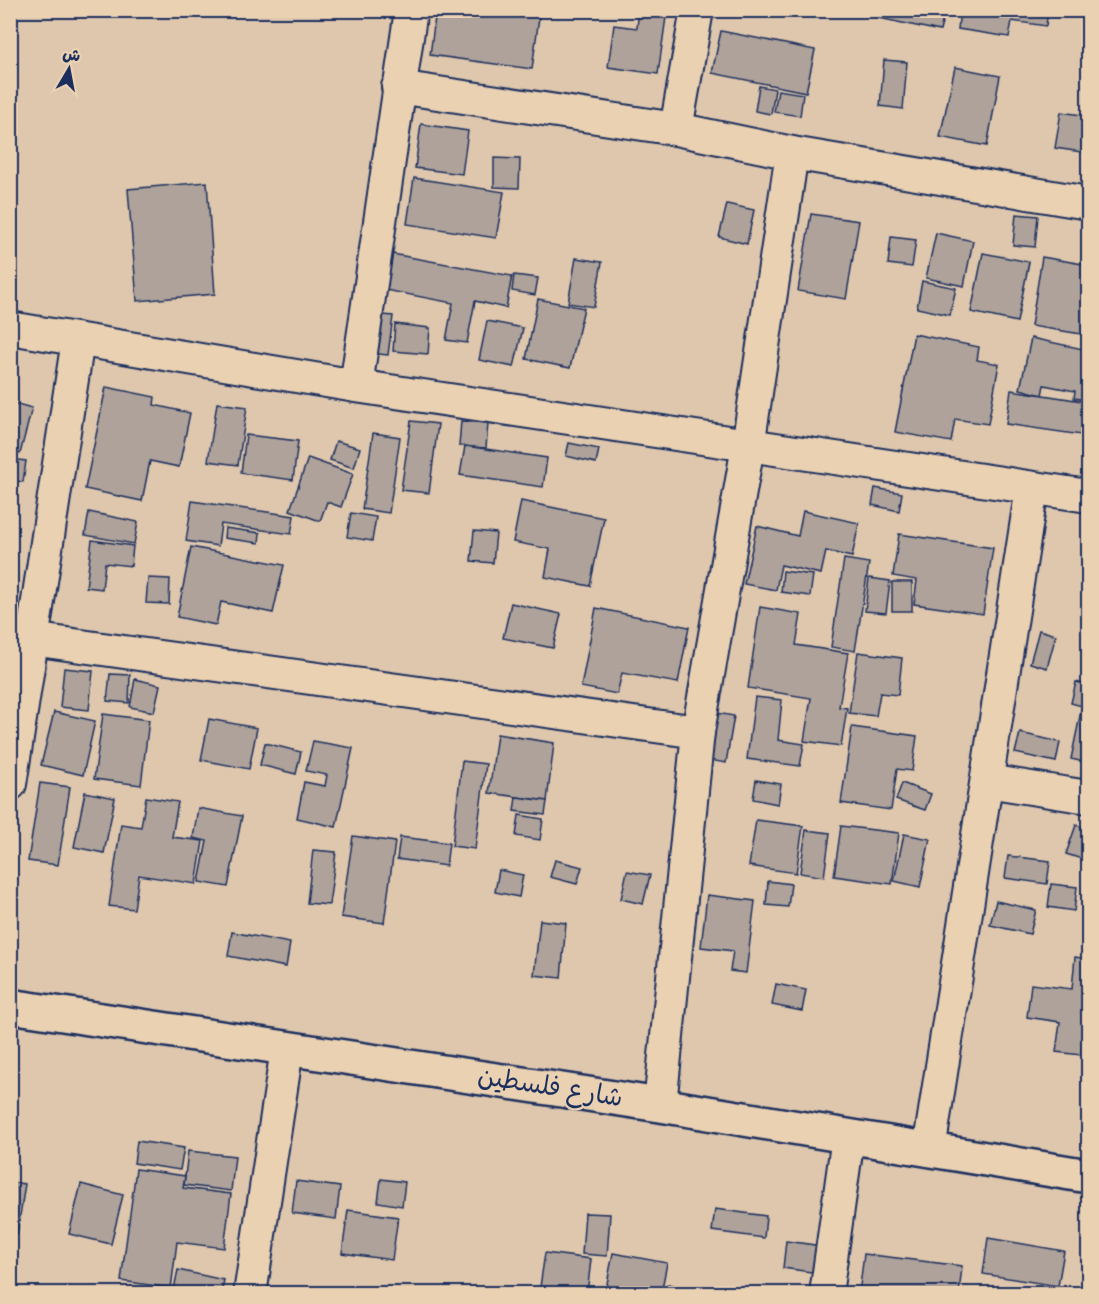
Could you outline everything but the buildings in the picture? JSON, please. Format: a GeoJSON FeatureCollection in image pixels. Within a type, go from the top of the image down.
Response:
{"type":"FeatureCollection","features":[{"type":"Feature","properties":{"kind":"street"},"geometry":{"type":"LineString","coordinates":[[356,386],[411,10]]}},
{"type":"Feature","properties":{"kind":"street"},"geometry":{"type":"LineString","coordinates":[[676,129],[697,10]]}},
{"type":"Feature","properties":{"kind":"street"},"geometry":{"type":"LineString","coordinates":[[398,87],[676,129],[792,153],[1089,203]]}},
{"type":"Feature","properties":{"kind":"street"},"geometry":{"type":"LineString","coordinates":[[660,1106],[698,732],[748,446],[792,153]]}},
{"type":"Feature","properties":{"kind":"street"},"geometry":{"type":"LineString","coordinates":[[10,328],[356,386],[1089,496]]}},
{"type":"Feature","properties":{"kind":"street"},"geometry":{"type":"LineString","coordinates":[[10,784],[78,340]]}},
{"type":"Feature","properties":{"kind":"street"},"geometry":{"type":"LineString","coordinates":[[929,1150],[1032,488]]}},
{"type":"Feature","properties":{"kind":"street"},"geometry":{"type":"LineString","coordinates":[[31,639],[698,732]]}},
{"type":"Feature","properties":{"kind":"street"},"geometry":{"type":"LineString","coordinates":[[987,781],[1089,797]]}},
{"type":"Feature","properties":{"kind":"street","name":"شارع فلسطين"},"geometry":{"type":"LineString","coordinates":[[10,1006],[660,1106],[1089,1176]]}},
{"type":"Feature","properties":{"kind":"street"},"geometry":{"type":"LineString","coordinates":[[249,1293],[287,1049]]}},
{"type":"Feature","properties":{"kind":"street"},"geometry":{"type":"LineString","coordinates":[[826,1293],[848,1137]]}}]}
